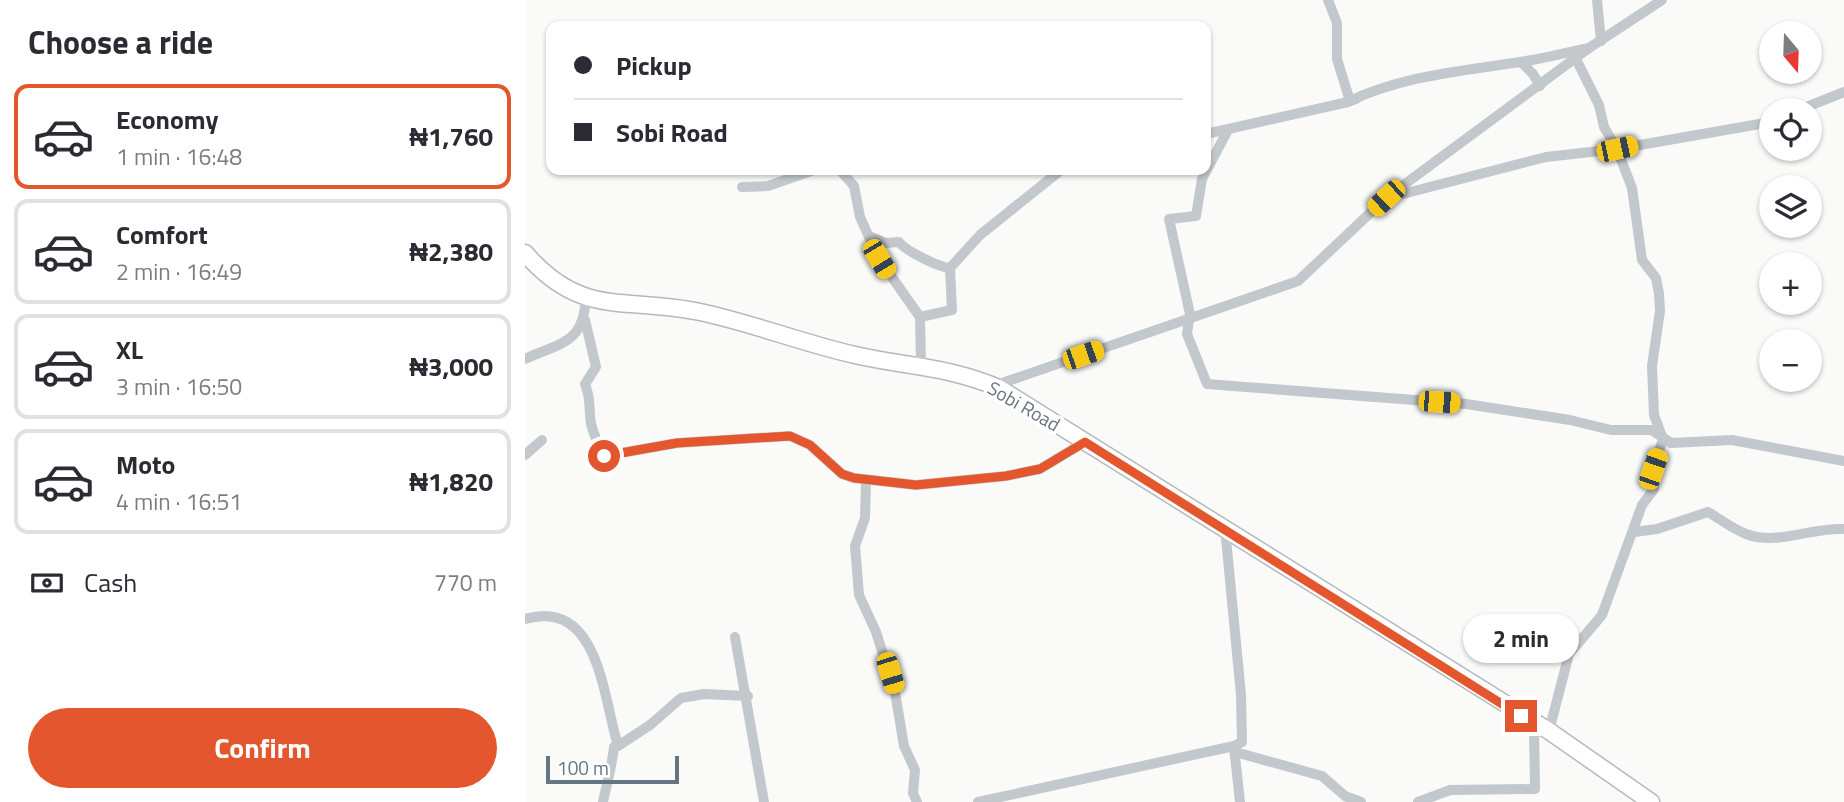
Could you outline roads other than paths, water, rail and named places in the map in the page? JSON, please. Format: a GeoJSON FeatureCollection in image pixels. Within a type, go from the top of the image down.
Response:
{"type":"FeatureCollection","features":[{"type":"Feature","properties":{"kind":"highway","name":"Sobi Road"},"geometry":{"type":"LineString","coordinates":[[525,253],[555,284],[586,298],[701,312],[856,355],[947,369],[999,388],[1542,728],[1645,801]]}},
{"type":"Feature","properties":{"kind":"street"},"geometry":{"type":"LineString","coordinates":[[1328,0],[1337,23],[1336,59],[1350,101]]}},
{"type":"Feature","properties":{"kind":"street"},"geometry":{"type":"LineString","coordinates":[[1597,0],[1601,41]]}},
{"type":"Feature","properties":{"kind":"street"},"geometry":{"type":"LineString","coordinates":[[999,388],[1005,382],[1298,281],[1386,198],[1589,48],[1662,0]]}},
{"type":"Feature","properties":{"kind":"street"},"geometry":{"type":"LineString","coordinates":[[1211,133],[1350,101],[1447,71],[1521,62],[1589,48]]}},
{"type":"Feature","properties":{"kind":"street"},"geometry":{"type":"LineString","coordinates":[[1418,802],[1450,790],[1535,789],[1542,728],[1569,654],[1602,615],[1642,505],[1654,489],[1653,469],[1663,439],[1654,415],[1652,366],[1660,293],[1656,278],[1642,260],[1633,188],[1617,149],[1604,127],[1599,105],[1576,59]]}},
{"type":"Feature","properties":{"kind":"street"},"geometry":{"type":"LineString","coordinates":[[1521,62],[1540,86]]}},
{"type":"Feature","properties":{"kind":"street"},"geometry":{"type":"LineString","coordinates":[[1822,102],[1844,93]]}},
{"type":"Feature","properties":{"kind":"street"},"geometry":{"type":"LineString","coordinates":[[1386,198],[1546,157],[1617,149],[1759,124]]}},
{"type":"Feature","properties":{"kind":"street"},"geometry":{"type":"LineString","coordinates":[[1211,162],[1228,130]]}},
{"type":"Feature","properties":{"kind":"street"},"geometry":{"type":"LineString","coordinates":[[742,187],[768,186],[800,175]]}},
{"type":"Feature","properties":{"kind":"street"},"geometry":{"type":"LineString","coordinates":[[845,175],[855,186],[860,217],[892,282],[920,317],[921,364]]}},
{"type":"Feature","properties":{"kind":"street"},"geometry":{"type":"LineString","coordinates":[[920,317],[952,310],[950,268],[996,221],[1055,175]]}},
{"type":"Feature","properties":{"kind":"street"},"geometry":{"type":"LineString","coordinates":[[1204,175],[1196,215],[1169,219],[1190,314],[1187,334],[1207,384],[1466,404],[1570,420],[1611,430],[1652,430],[1671,443],[1732,440],[1844,461]]}},
{"type":"Feature","properties":{"kind":"street"},"geometry":{"type":"LineString","coordinates":[[869,236],[885,243],[899,242],[905,250],[921,254],[936,266],[950,268]]}},
{"type":"Feature","properties":{"kind":"street"},"geometry":{"type":"LineString","coordinates":[[586,298],[585,320],[596,367],[585,384],[592,400],[591,424],[597,447],[604,456],[677,443],[790,436],[810,445],[842,474],[866,481],[916,485],[1006,476],[1040,469],[1085,442]]}},
{"type":"Feature","properties":{"kind":"street"},"geometry":{"type":"LineString","coordinates":[[525,359],[569,339],[585,320]]}},
{"type":"Feature","properties":{"kind":"street"},"geometry":{"type":"LineString","coordinates":[[525,456],[543,440]]}},
{"type":"Feature","properties":{"kind":"street"},"geometry":{"type":"LineString","coordinates":[[866,481],[865,518],[855,546],[859,595],[876,632],[895,692],[904,746],[915,770],[913,793],[917,802]]}},
{"type":"Feature","properties":{"kind":"street"},"geometry":{"type":"LineString","coordinates":[[1634,531],[1657,529],[1708,512],[1746,534],[1764,538],[1830,528],[1844,529]]}},
{"type":"Feature","properties":{"kind":"street"},"geometry":{"type":"LineString","coordinates":[[1225,528],[1242,721],[1242,742],[1235,749]]}},
{"type":"Feature","properties":{"kind":"street"},"geometry":{"type":"LineString","coordinates":[[525,618],[545,614],[557,615],[584,636],[598,667],[618,746]]}},
{"type":"Feature","properties":{"kind":"street"},"geometry":{"type":"LineString","coordinates":[[736,637],[765,802]]}},
{"type":"Feature","properties":{"kind":"street"},"geometry":{"type":"LineString","coordinates":[[603,802],[607,776],[613,767],[614,747],[650,726],[681,698],[704,694],[748,696]]}},
{"type":"Feature","properties":{"kind":"street"},"geometry":{"type":"LineString","coordinates":[[1235,749],[1240,802]]}},
{"type":"Feature","properties":{"kind":"street"},"geometry":{"type":"LineString","coordinates":[[978,802],[1235,749],[1321,776],[1345,796],[1357,801]]}}]}
